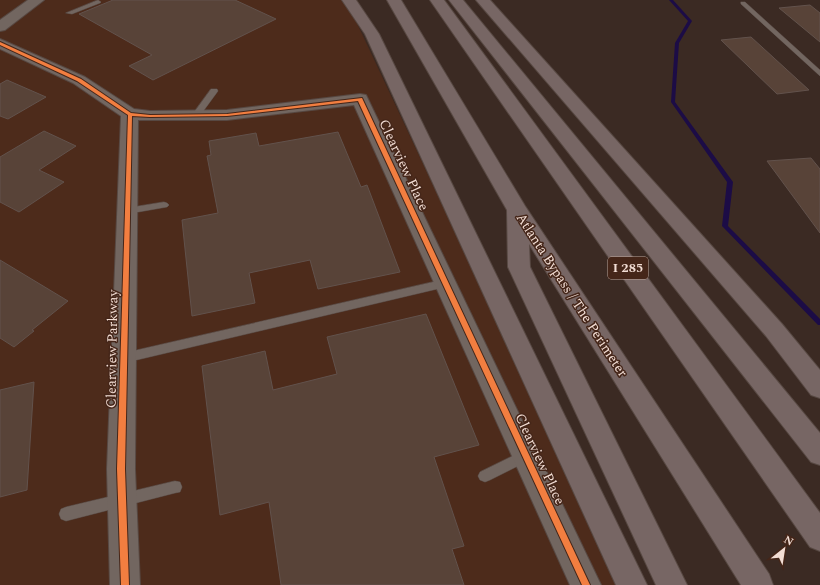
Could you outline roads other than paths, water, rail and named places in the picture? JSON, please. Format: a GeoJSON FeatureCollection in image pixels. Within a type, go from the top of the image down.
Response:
{"type":"FeatureCollection","features":[{"type":"Feature","properties":{"kind":"highway"},"geometry":{"type":"LineString","coordinates":[[349,0],[372,34],[632,585]]}},
{"type":"Feature","properties":{"kind":"highway","name":"Atlanta Bypass / The Perimeter"},"geometry":{"type":"LineString","coordinates":[[394,0],[517,210],[758,585]]}},
{"type":"Feature","properties":{"kind":"highway","name":"I 285"},"geometry":{"type":"LineString","coordinates":[[437,0],[820,537]]}},
{"type":"Feature","properties":{"kind":"highway"},"geometry":{"type":"LineString","coordinates":[[456,0],[820,453]]}},
{"type":"Feature","properties":{"kind":"highway"},"geometry":{"type":"LineString","coordinates":[[483,0],[774,330],[820,388]]}},
{"type":"Feature","properties":{"kind":"highway"},"geometry":{"type":"LineString","coordinates":[[517,210],[519,267],[672,585]]}},
{"type":"Feature","properties":{"kind":"street"},"geometry":{"type":"LineString","coordinates":[[0,26],[37,0]]}},
{"type":"Feature","properties":{"kind":"street","name":"Clearview Place"},"geometry":{"type":"LineString","coordinates":[[0,43],[79,80],[130,114],[150,116],[227,115],[360,99],[586,585]]}},
{"type":"Feature","properties":{"kind":"street","name":"Clearview Parkway"},"geometry":{"type":"LineString","coordinates":[[125,585],[121,469],[130,114]]}},
{"type":"Feature","properties":{"kind":"lane"},"geometry":{"type":"LineString","coordinates":[[70,13],[98,2]]}},
{"type":"Feature","properties":{"kind":"lane"},"geometry":{"type":"LineString","coordinates":[[743,3],[820,74]]}},
{"type":"Feature","properties":{"kind":"lane"},"geometry":{"type":"LineString","coordinates":[[196,115],[214,91]]}},
{"type":"Feature","properties":{"kind":"lane"},"geometry":{"type":"LineString","coordinates":[[127,212],[164,205]]}},
{"type":"Feature","properties":{"kind":"lane"},"geometry":{"type":"LineString","coordinates":[[124,358],[446,283]]}},
{"type":"Feature","properties":{"kind":"lane"},"geometry":{"type":"LineString","coordinates":[[485,476],[526,456]]}},
{"type":"Feature","properties":{"kind":"lane"},"geometry":{"type":"LineString","coordinates":[[66,514],[175,487]]}},
{"type":"Feature","properties":{"kind":"waterway"},"geometry":{"type":"LineString","coordinates":[[671,0],[690,21],[677,43],[673,102],[730,182],[725,226],[820,323]]}}]}
